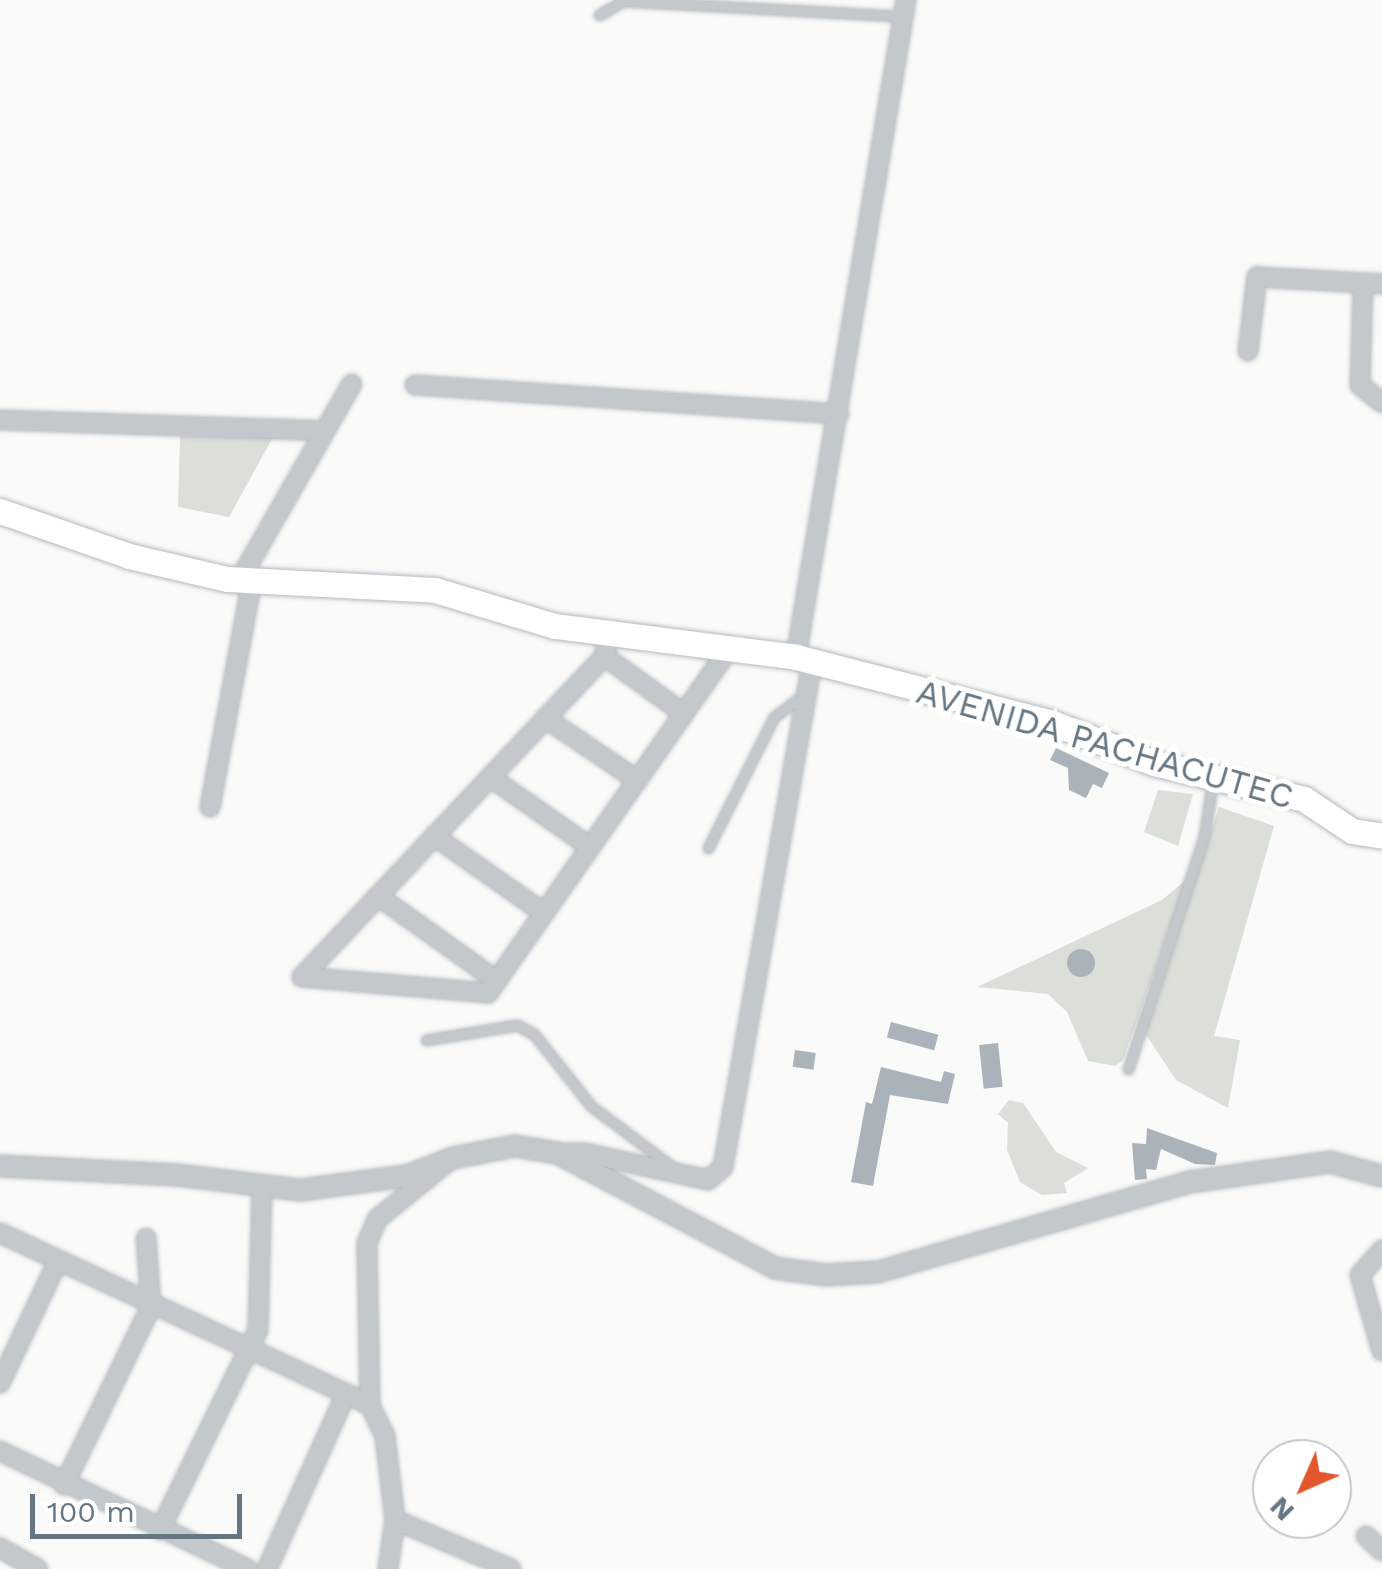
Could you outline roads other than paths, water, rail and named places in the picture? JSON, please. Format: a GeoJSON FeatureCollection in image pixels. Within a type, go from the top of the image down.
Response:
{"type":"FeatureCollection","features":[{"type":"Feature","properties":{"kind":"main road","name":"AVENIDA PACHACUTEC"},"geometry":{"type":"LineString","coordinates":[[0,511],[129,556],[245,581],[435,590],[607,645],[804,660],[1053,723],[1154,763],[1304,799],[1352,831],[1382,836]]}},
{"type":"Feature","properties":{"kind":"street"},"geometry":{"type":"LineString","coordinates":[[0,1166],[177,1175],[262,1190],[378,1182],[453,1158],[515,1146],[585,1153],[708,1180],[723,1167],[801,697],[839,414],[906,8]]}},
{"type":"Feature","properties":{"kind":"street"},"geometry":{"type":"LineString","coordinates":[[1248,351],[1257,277],[1372,284],[1360,385],[1382,402]]}},
{"type":"Feature","properties":{"kind":"street"},"geometry":{"type":"LineString","coordinates":[[210,807],[245,581],[352,384]]}},
{"type":"Feature","properties":{"kind":"street"},"geometry":{"type":"LineString","coordinates":[[415,386],[839,414]]}},
{"type":"Feature","properties":{"kind":"street"},"geometry":{"type":"LineString","coordinates":[[0,420],[324,432]]}},
{"type":"Feature","properties":{"kind":"street"},"geometry":{"type":"LineString","coordinates":[[684,713],[607,645],[545,718],[302,977],[488,993],[636,780],[684,713],[726,653]]}},
{"type":"Feature","properties":{"kind":"street"},"geometry":{"type":"LineString","coordinates":[[545,718],[636,780]]}},
{"type":"Feature","properties":{"kind":"street"},"geometry":{"type":"LineString","coordinates":[[490,777],[590,847]]}},
{"type":"Feature","properties":{"kind":"street"},"geometry":{"type":"LineString","coordinates":[[434,836],[544,913]]}},
{"type":"Feature","properties":{"kind":"street"},"geometry":{"type":"LineString","coordinates":[[378,896],[496,981]]}},
{"type":"Feature","properties":{"kind":"street"},"geometry":{"type":"LineString","coordinates":[[557,1153],[775,1268],[824,1275],[878,1272],[1190,1182],[1330,1162],[1382,1176]]}},
{"type":"Feature","properties":{"kind":"street"},"geometry":{"type":"LineString","coordinates":[[388,1569],[396,1520],[385,1436],[370,1406],[369,1232],[376,1219],[453,1158]]}},
{"type":"Feature","properties":{"kind":"street"},"geometry":{"type":"LineString","coordinates":[[160,1530],[258,1330],[262,1190]]}},
{"type":"Feature","properties":{"kind":"street"},"geometry":{"type":"LineString","coordinates":[[0,1233],[151,1307],[370,1406]]}},
{"type":"Feature","properties":{"kind":"street"},"geometry":{"type":"LineString","coordinates":[[64,1485],[151,1307],[146,1238]]}},
{"type":"Feature","properties":{"kind":"street"},"geometry":{"type":"LineString","coordinates":[[1382,1250],[1360,1275],[1382,1351]]}},
{"type":"Feature","properties":{"kind":"street"},"geometry":{"type":"LineString","coordinates":[[0,1383],[58,1261]]}},
{"type":"Feature","properties":{"kind":"street"},"geometry":{"type":"LineString","coordinates":[[267,1569],[346,1394]]}},
{"type":"Feature","properties":{"kind":"street"},"geometry":{"type":"LineString","coordinates":[[0,1452],[246,1569]]}},
{"type":"Feature","properties":{"kind":"street"},"geometry":{"type":"LineString","coordinates":[[396,1520],[511,1569]]}},
{"type":"Feature","properties":{"kind":"street"},"geometry":{"type":"LineString","coordinates":[[1366,1536],[1382,1551]]}},
{"type":"Feature","properties":{"kind":"street"},"geometry":{"type":"LineString","coordinates":[[0,1548],[38,1569]]}},
{"type":"Feature","properties":{"kind":"lane"},"geometry":{"type":"LineString","coordinates":[[599,14],[623,1],[906,8]]}},
{"type":"Feature","properties":{"kind":"lane"},"geometry":{"type":"LineString","coordinates":[[708,848],[774,717],[801,697]]}},
{"type":"Feature","properties":{"kind":"lane"},"geometry":{"type":"LineString","coordinates":[[1128,1069],[1204,836],[1214,776]]}},
{"type":"Feature","properties":{"kind":"lane"},"geometry":{"type":"LineString","coordinates":[[426,1040],[517,1026],[534,1034],[591,1106],[689,1178]]}}]}
